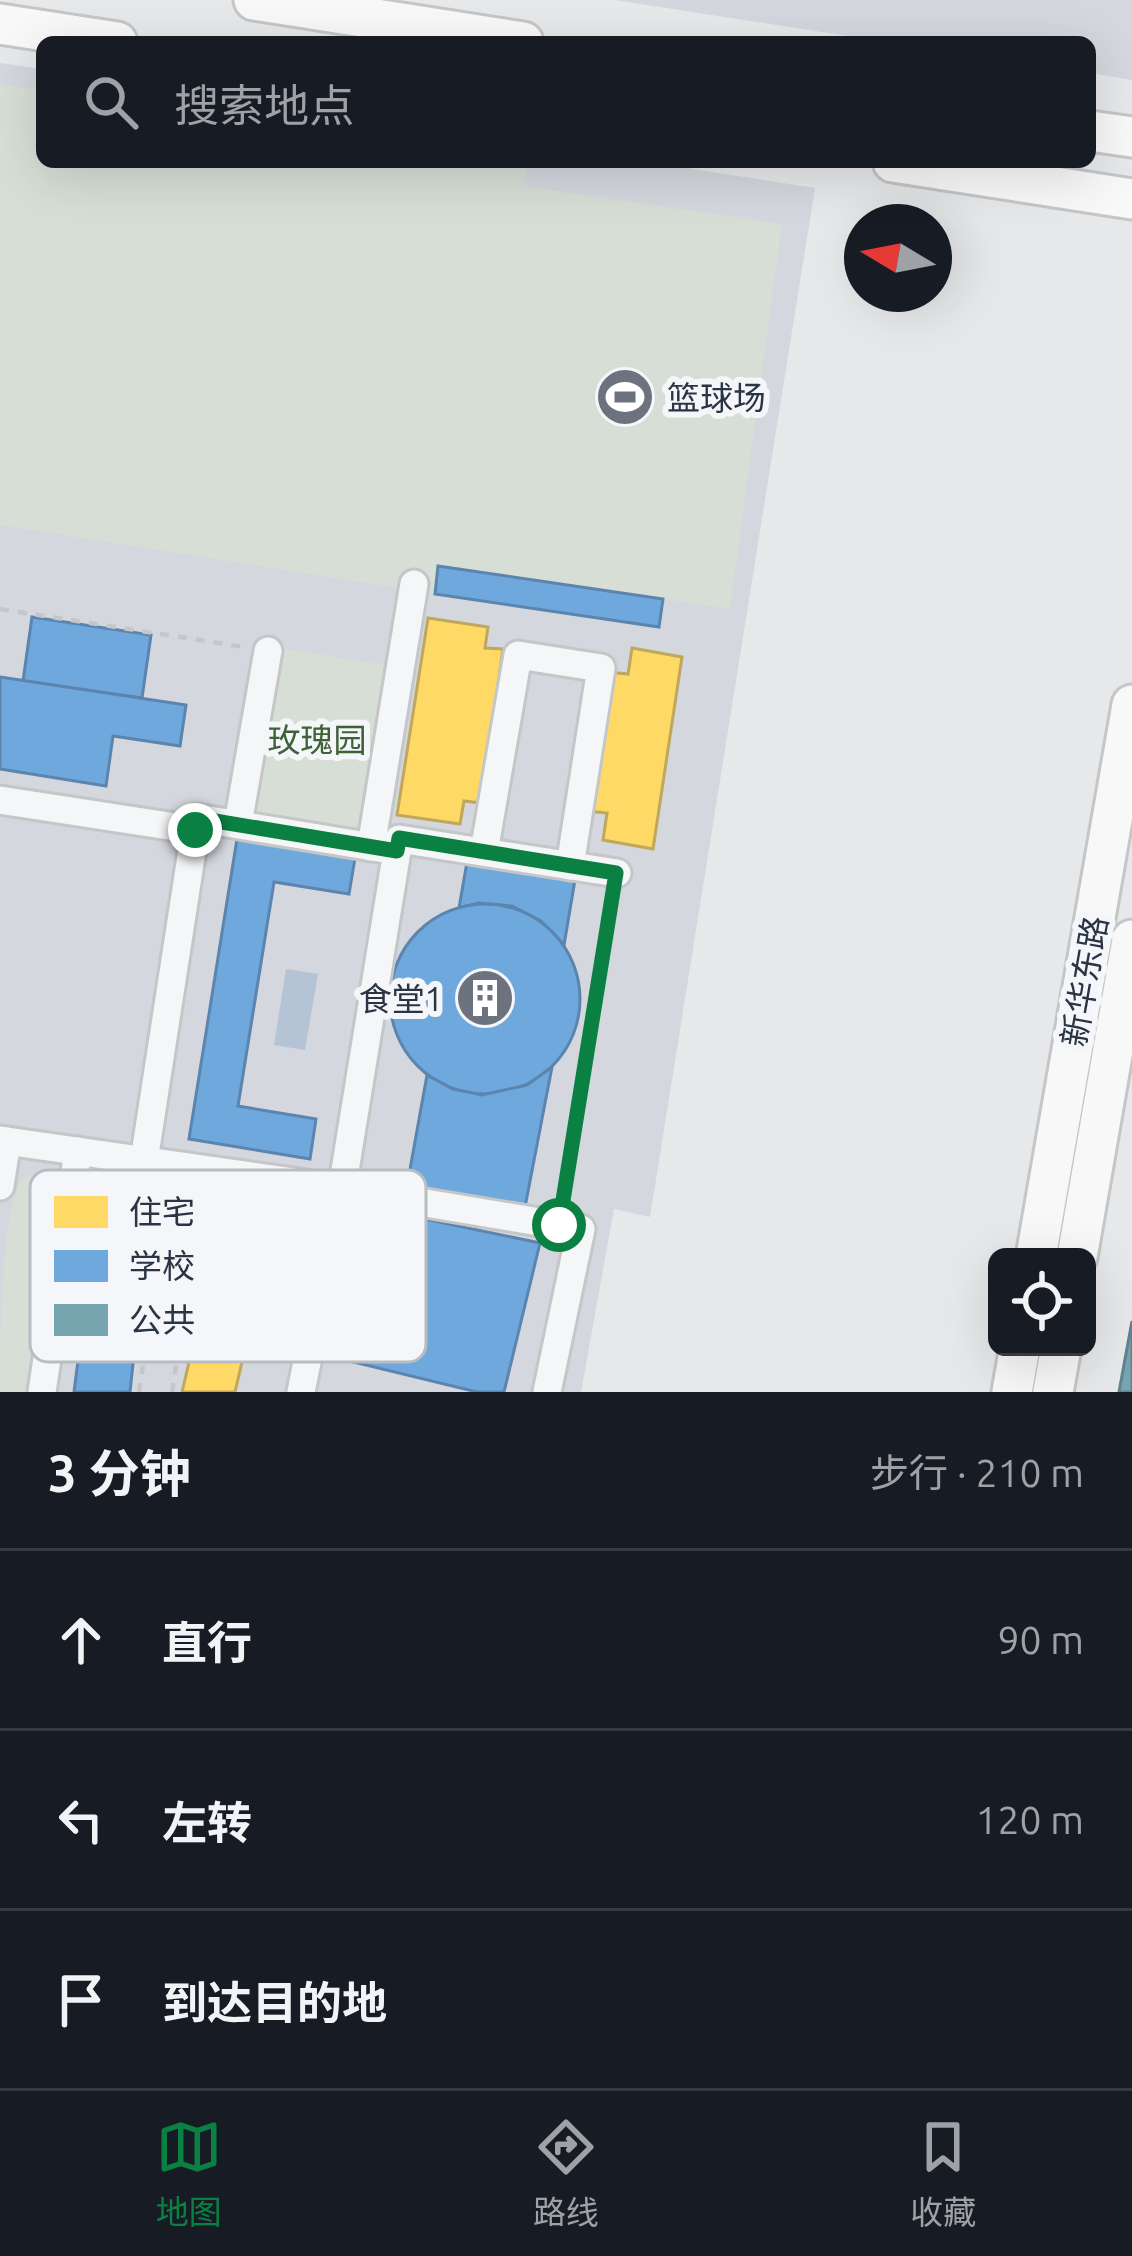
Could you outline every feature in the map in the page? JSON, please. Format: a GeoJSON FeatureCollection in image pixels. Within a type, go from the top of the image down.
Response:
{"type":"FeatureCollection","features":[{"type":"Feature","properties":{"kind":"street"},"geometry":{"type":"LineString","coordinates":[[254,0],[485,36]]}},
{"type":"Feature","properties":{"kind":"street"},"geometry":{"type":"LineString","coordinates":[[0,24],[78,36]]}},
{"type":"Feature","properties":{"kind":"street"},"geometry":{"type":"LineString","coordinates":[[1096,131],[1132,137]]}},
{"type":"Feature","properties":{"kind":"street"},"geometry":{"type":"LineString","coordinates":[[932,168],[1132,199]]}},
{"type":"Feature","properties":{"kind":"street"},"geometry":{"type":"LineString","coordinates":[[344,1170],[414,584]]}},
{"type":"Feature","properties":{"kind":"street"},"geometry":{"type":"LineString","coordinates":[[238,824],[268,651]]}},
{"type":"Feature","properties":{"kind":"street"},"geometry":{"type":"LineString","coordinates":[[484,852],[518,655],[601,668],[570,866]]}},
{"type":"Feature","properties":{"kind":"street","name":"新华东路"},"geometry":{"type":"LineString","coordinates":[[1038,1248],[1132,705]]}},
{"type":"Feature","properties":{"kind":"street"},"geometry":{"type":"LineString","coordinates":[[0,800],[195,830]]}},
{"type":"Feature","properties":{"kind":"street"},"geometry":{"type":"LineString","coordinates":[[144,1160],[197,818],[384,849],[399,838],[616,873]]}},
{"type":"Feature","properties":{"kind":"street","name":"新华东路"},"geometry":{"type":"LineString","coordinates":[[1079,1248],[1132,940]]}},
{"type":"Feature","properties":{"kind":"street"},"geometry":{"type":"LineString","coordinates":[[0,1186],[3,1140],[212,1170]]}},
{"type":"Feature","properties":{"kind":"street"},"geometry":{"type":"LineString","coordinates":[[75,1170],[78,1151]]}},
{"type":"Feature","properties":{"kind":"street"},"geometry":{"type":"LineString","coordinates":[[426,1204],[581,1228],[547,1392]]}},
{"type":"Feature","properties":{"kind":"street"},"geometry":{"type":"LineString","coordinates":[[1012,1392],[1018,1356]]}},
{"type":"Feature","properties":{"kind":"street"},"geometry":{"type":"LineString","coordinates":[[1053,1392],[1059,1356]]}},
{"type":"Feature","properties":{"kind":"street"},"geometry":{"type":"LineString","coordinates":[[42,1392],[46,1362]]}},
{"type":"Feature","properties":{"kind":"street"},"geometry":{"type":"LineString","coordinates":[[301,1392],[307,1362]]}},
{"type":"Feature","properties":{"kind":"path"},"geometry":{"type":"LineString","coordinates":[[0,609],[268,651]]}},
{"type":"Feature","properties":{"kind":"path"},"geometry":{"type":"LineString","coordinates":[[559,1225],[616,873]]}},
{"type":"Feature","properties":{"kind":"path"},"geometry":{"type":"LineString","coordinates":[[171,1170],[172,1165]]}},
{"type":"Feature","properties":{"kind":"path"},"geometry":{"type":"LineString","coordinates":[[139,1392],[143,1362]]}},
{"type":"Feature","properties":{"kind":"path"},"geometry":{"type":"LineString","coordinates":[[172,1392],[177,1362]]}},
{"type":"Feature","properties":{"kind":"shaded area"},"geometry":{"type":"Polygon","coordinates":[[[614,0],[1132,0],[1132,80],[1096,74],[1096,36],[848,36],[614,0]]]}},
{"type":"Feature","properties":{"kind":"shaded area"},"geometry":{"type":"Polygon","coordinates":[[[0,63],[36,68],[36,168],[687,168],[815,188],[650,1217],[614,1209],[581,1392],[0,1392],[0,63]]]}},
{"type":"Feature","properties":{"kind":"green space"},"geometry":{"type":"Polygon","coordinates":[[[0,84],[36,89],[36,168],[526,168],[524,186],[782,224],[730,609],[439,567],[435,594],[0,525],[0,84]]]}},
{"type":"Feature","properties":{"kind":"green space","name":"玫瑰园"},"geometry":{"type":"Polygon","coordinates":[[[277,647],[384,665],[357,831],[250,814],[277,647]]]}},
{"type":"Feature","properties":{"kind":"green space"},"geometry":{"type":"Polygon","coordinates":[[[30,1176],[30,1362],[26,1392],[0,1392],[3,1280],[10,1218],[23,1178],[30,1176]]]}},
{"type":"Feature","properties":{"kind":"water"},"geometry":{"type":"Polygon","coordinates":[[[286,969],[318,974],[305,1050],[274,1045],[286,969]]]}},
{"type":"Feature","properties":{"kind":"building: 住宅"},"geometry":{"type":"Polygon","coordinates":[[[428,618],[488,627],[485,648],[503,649],[481,803],[464,801],[460,824],[397,815],[428,618]]]}},
{"type":"Feature","properties":{"kind":"building: 住宅"},"geometry":{"type":"Polygon","coordinates":[[[632,648],[682,657],[653,849],[603,840],[607,813],[587,811],[608,672],[628,674],[632,648]]]}},
{"type":"Feature","properties":{"kind":"building: 住宅"},"geometry":{"type":"Polygon","coordinates":[[[189,1362],[242,1362],[235,1392],[182,1392],[189,1362]]]}},
{"type":"Feature","properties":{"kind":"building: 学校"},"geometry":{"type":"Polygon","coordinates":[[[438,566],[663,599],[659,627],[435,594],[438,566]]]}},
{"type":"Feature","properties":{"kind":"building: 学校"},"geometry":{"type":"Polygon","coordinates":[[[32,617],[151,635],[142,698],[23,681],[32,617]]]}},
{"type":"Feature","properties":{"kind":"building: 学校"},"geometry":{"type":"Polygon","coordinates":[[[0,677],[186,705],[180,746],[113,736],[106,786],[0,769],[0,677]]]}},
{"type":"Feature","properties":{"kind":"building: 学校"},"geometry":{"type":"Polygon","coordinates":[[[237,839],[355,858],[349,894],[274,882],[238,1106],[316,1119],[310,1159],[189,1139],[237,839]]]}},
{"type":"Feature","properties":{"kind":"building: 学校"},"geometry":{"type":"Polygon","coordinates":[[[467,862],[575,880],[564,945],[541,921],[512,906],[479,903],[459,908],[467,862]]]}},
{"type":"Feature","properties":{"kind":"building: 学校","name":"食堂1"},"geometry":{"type":"Polygon","coordinates":[[[485,904],[521,911],[552,932],[573,963],[580,999],[573,1035],[552,1066],[521,1087],[485,1094],[449,1087],[418,1066],[397,1035],[390,999],[397,963],[418,932],[449,911],[485,904]]]}},
{"type":"Feature","properties":{"kind":"building: 学校"},"geometry":{"type":"Polygon","coordinates":[[[552,1067],[525,1207],[426,1189],[426,1170],[410,1170],[427,1075],[453,1089],[482,1095],[527,1085],[552,1067]]]}},
{"type":"Feature","properties":{"kind":"building: 学校"},"geometry":{"type":"Polygon","coordinates":[[[426,1219],[540,1243],[504,1392],[477,1392],[353,1362],[426,1362],[426,1219]]]}},
{"type":"Feature","properties":{"kind":"building: 学校"},"geometry":{"type":"Polygon","coordinates":[[[78,1362],[133,1362],[130,1392],[74,1392],[78,1362]]]}},
{"type":"Feature","properties":{"kind":"building: 公共"},"geometry":{"type":"Polygon","coordinates":[[[1132,1321],[1132,1392],[1119,1392],[1132,1321]]]}},
{"type":"Feature","properties":{"kind":"place","name":"篮球场"},"geometry":{"type":"Point","coordinates":[625,397]}},
{"type":"Feature","properties":{"kind":"place","name":"食堂1"},"geometry":{"type":"Point","coordinates":[485,998]}},
{"type":"Feature","properties":{"kind":"route"},"geometry":{"type":"LineString","coordinates":[[195,830],[197,818],[397,851],[399,838],[616,873],[559,1225]]}}]}
